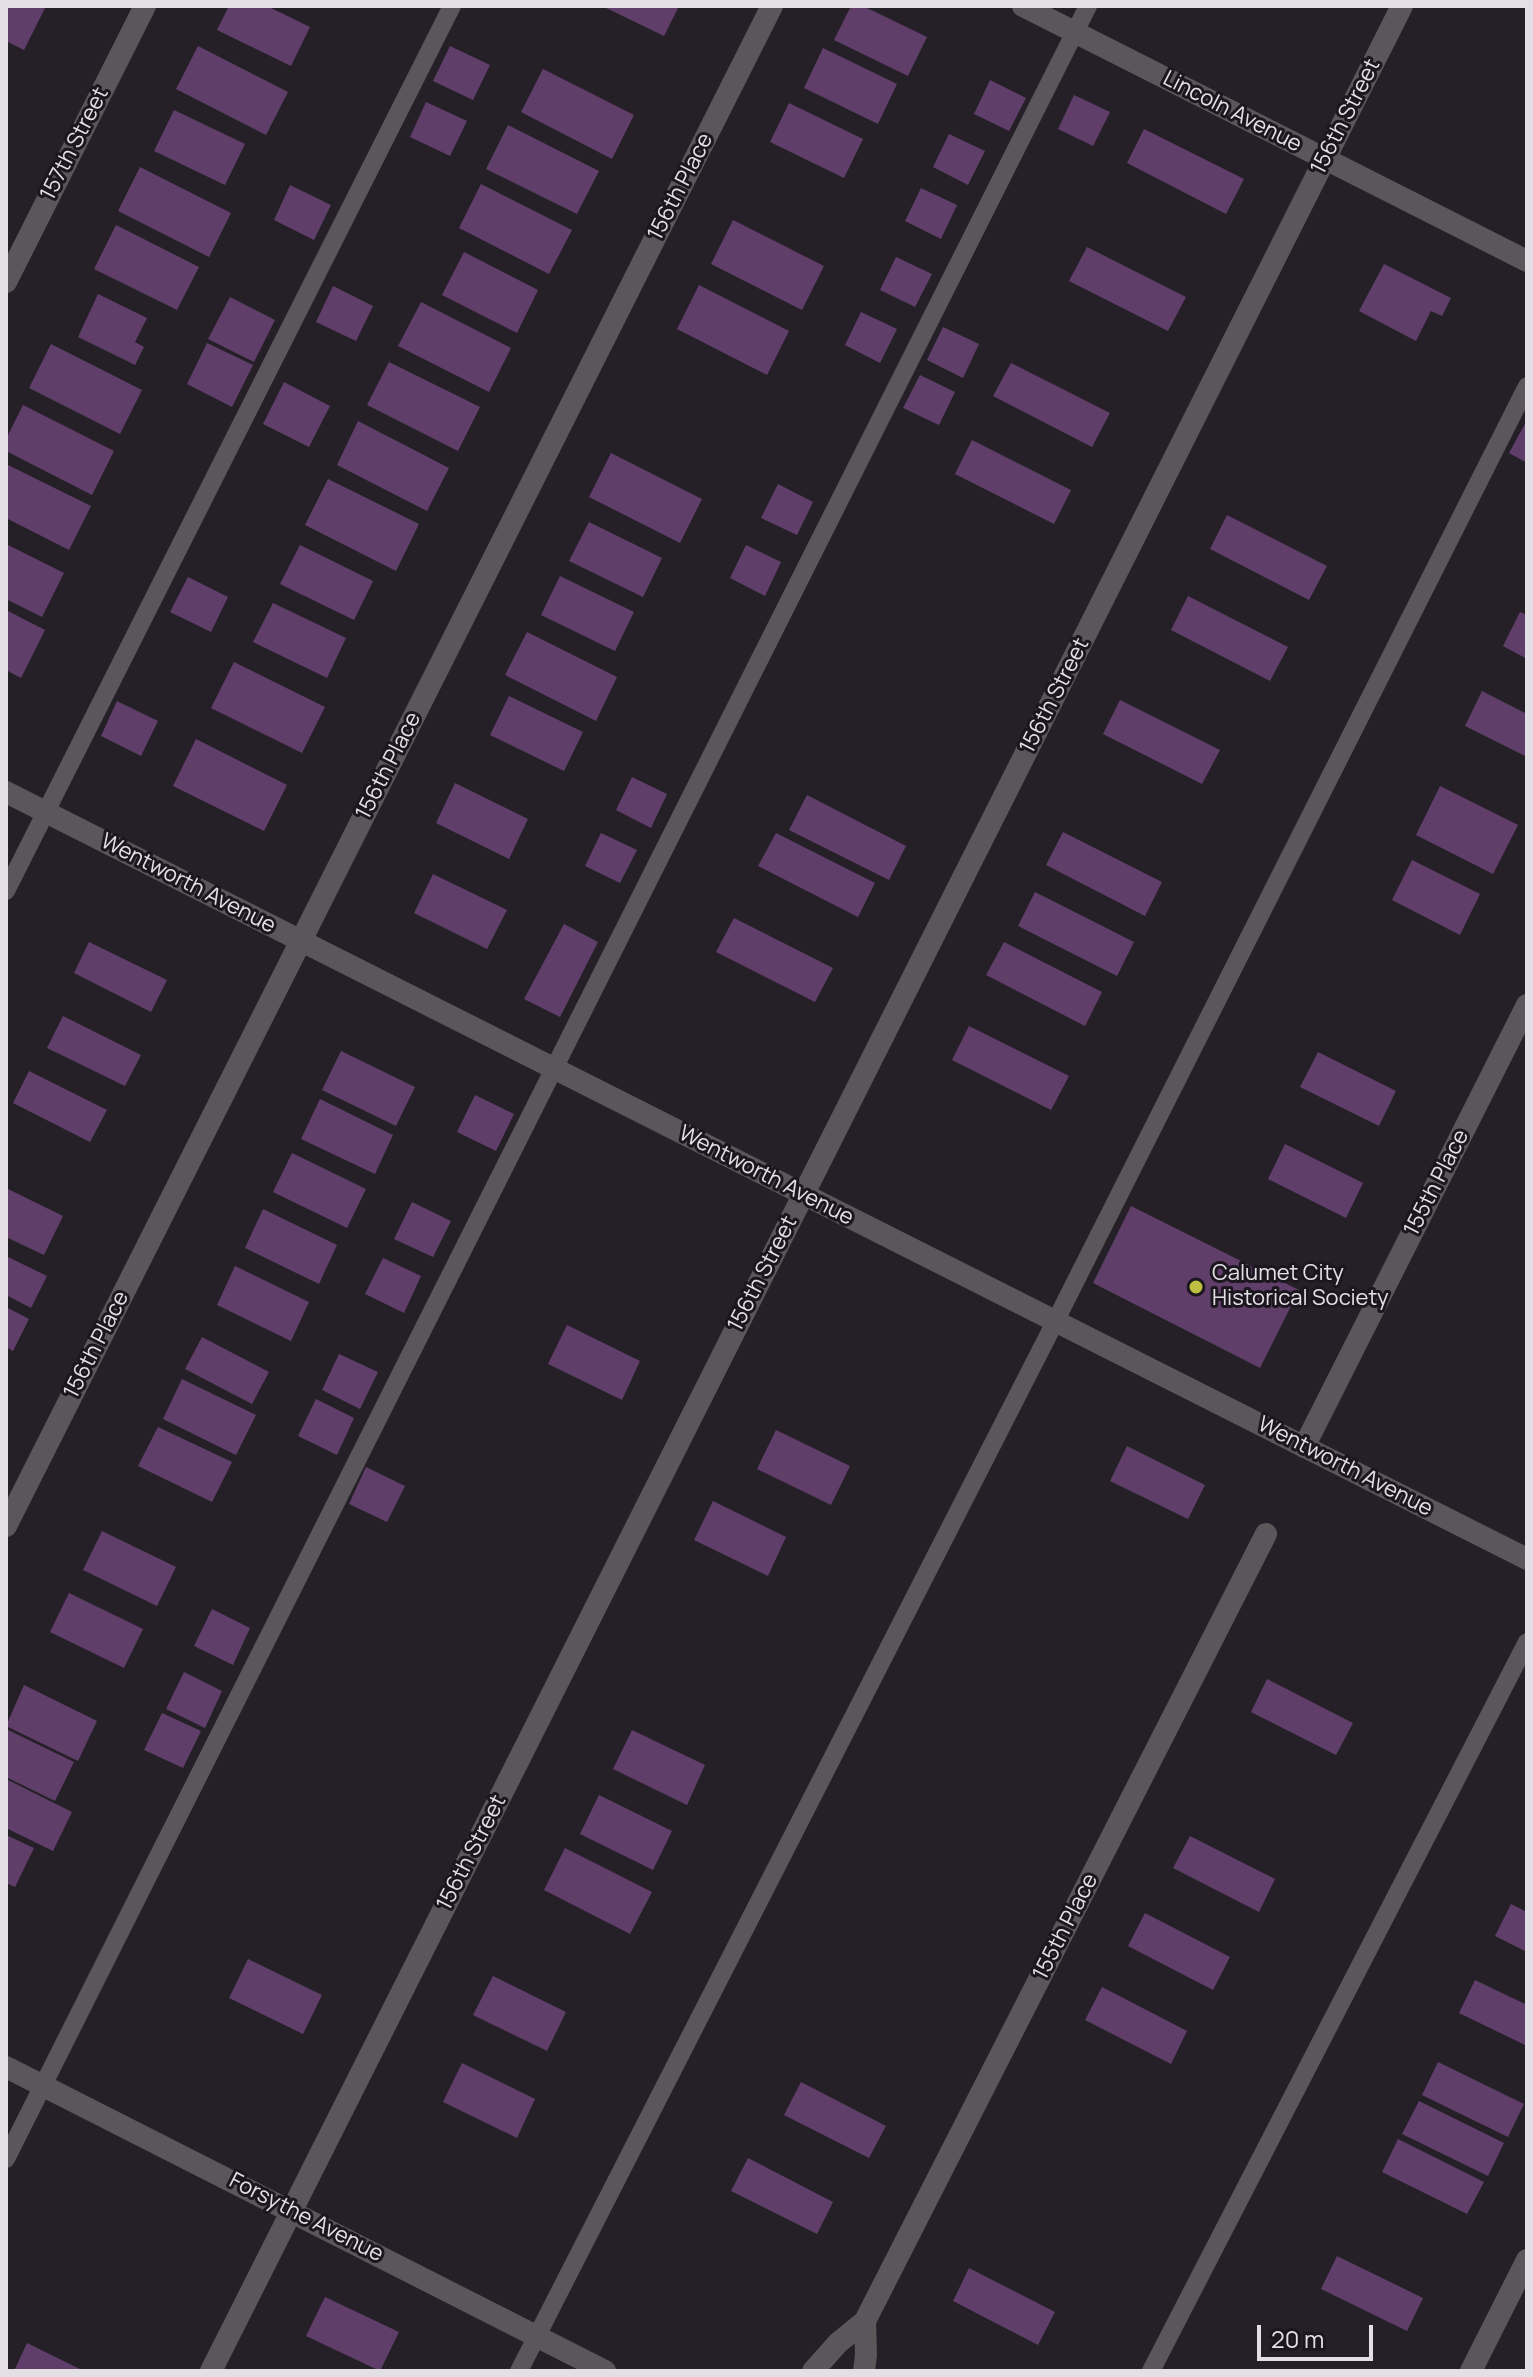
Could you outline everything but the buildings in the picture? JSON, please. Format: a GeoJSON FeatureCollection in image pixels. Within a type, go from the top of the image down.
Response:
{"type":"FeatureCollection","features":[{"type":"Feature","properties":{"kind":"street","name":"157th Street"},"geometry":{"type":"LineString","coordinates":[[6,282],[145,6]]}},
{"type":"Feature","properties":{"kind":"street","name":"156th Place"},"geometry":{"type":"LineString","coordinates":[[6,1526],[772,6]]}},
{"type":"Feature","properties":{"kind":"street","name":"Lincoln Avenue"},"geometry":{"type":"LineString","coordinates":[[1023,6],[1527,261]]}},
{"type":"Feature","properties":{"kind":"street","name":"156th Street"},"geometry":{"type":"LineString","coordinates":[[211,2371],[1402,6]]}},
{"type":"Feature","properties":{"kind":"street","name":"Wentworth Avenue"},"geometry":{"type":"LineString","coordinates":[[6,792],[1527,1559]]}},
{"type":"Feature","properties":{"kind":"street","name":"155th Place"},"geometry":{"type":"LineString","coordinates":[[1304,1447],[1527,1005]]}},
{"type":"Feature","properties":{"kind":"street","name":"155th Place"},"geometry":{"type":"LineString","coordinates":[[813,2371],[838,2343],[865,2321],[1266,1534]]}},
{"type":"Feature","properties":{"kind":"street","name":"Forsythe Avenue"},"geometry":{"type":"LineString","coordinates":[[6,2067],[605,2371]]}},
{"type":"Feature","properties":{"kind":"street"},"geometry":{"type":"LineString","coordinates":[[1471,2371],[1527,2260]]}},
{"type":"Feature","properties":{"kind":"street","name":"155th Place"},"geometry":{"type":"LineString","coordinates":[[864,2371],[865,2321]]}},
{"type":"Feature","properties":{"kind":"lane"},"geometry":{"type":"LineString","coordinates":[[6,891],[452,6]]}},
{"type":"Feature","properties":{"kind":"lane"},"geometry":{"type":"LineString","coordinates":[[6,2159],[1088,6]]}},
{"type":"Feature","properties":{"kind":"lane"},"geometry":{"type":"LineString","coordinates":[[519,2371],[1055,1322],[1527,386]]}},
{"type":"Feature","properties":{"kind":"lane"},"geometry":{"type":"LineString","coordinates":[[1151,2371],[1527,1642]]}},
{"type":"Feature","properties":{"kind":"place","name":"Calumet City Historical Society"},"geometry":{"type":"Point","coordinates":[1196,1287]}}]}
